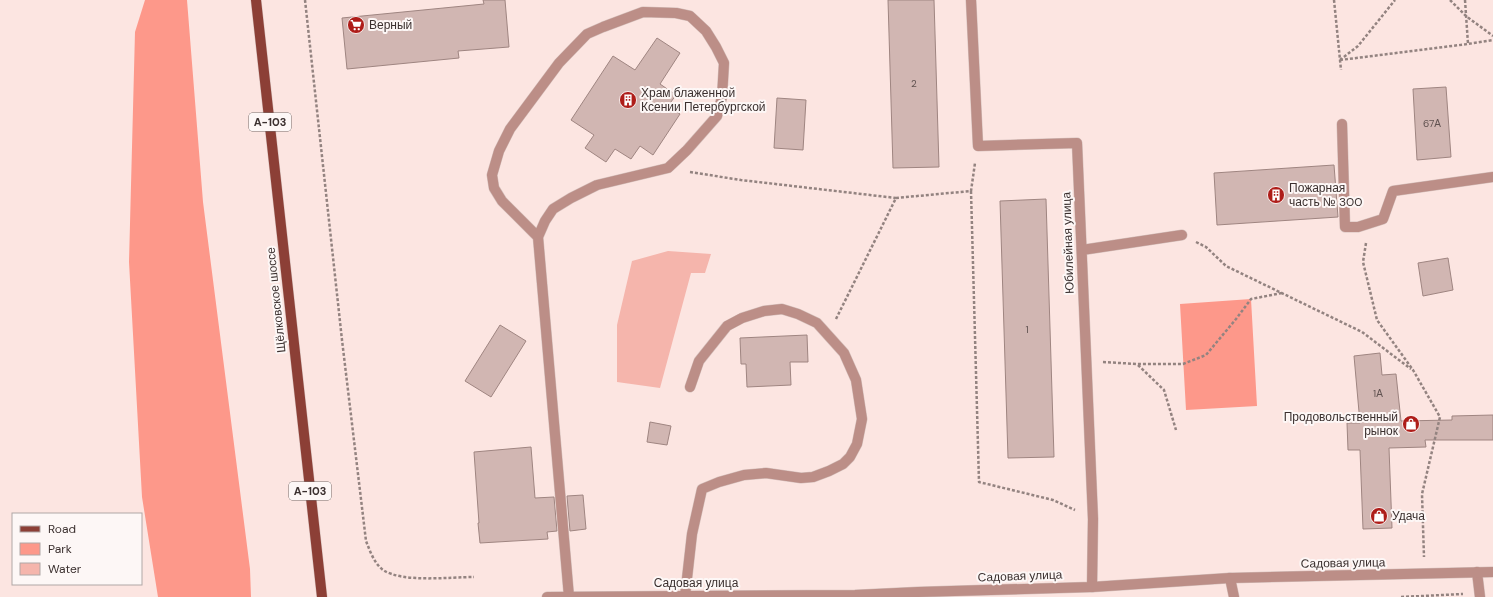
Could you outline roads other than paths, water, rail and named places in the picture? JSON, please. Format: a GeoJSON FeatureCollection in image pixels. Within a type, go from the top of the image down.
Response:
{"type":"FeatureCollection","features":[{"type":"Feature","properties":{"kind":"main road","name":"Щёлковское шоссе"},"geometry":{"type":"LineString","coordinates":[[256,0],[322,597]]}},
{"type":"Feature","properties":{"kind":"street","name":"Юбилейная улица"},"geometry":{"type":"LineString","coordinates":[[972,0],[978,146],[1077,144],[1093,519],[1092,587]]}},
{"type":"Feature","properties":{"kind":"street"},"geometry":{"type":"LineString","coordinates":[[538,237],[502,201],[494,188],[492,175],[499,151],[510,129],[530,100],[559,63],[587,34],[643,12],[676,13],[690,16],[706,31],[724,63],[722,97],[717,116],[687,150],[668,168],[597,185],[571,198],[553,209],[545,221],[538,237],[569,597]]}},
{"type":"Feature","properties":{"kind":"street"},"geometry":{"type":"LineString","coordinates":[[1342,124],[1345,227],[1358,227],[1383,219],[1393,191],[1493,177]]}},
{"type":"Feature","properties":{"kind":"street"},"geometry":{"type":"LineString","coordinates":[[1082,250],[1182,235]]}},
{"type":"Feature","properties":{"kind":"street"},"geometry":{"type":"LineString","coordinates":[[686,596],[692,534],[702,489],[719,482],[744,475],[766,473],[801,478],[813,477],[829,471],[843,464],[850,457],[857,444],[862,419],[856,380],[844,353],[817,323],[798,314],[782,309],[764,311],[742,318],[727,326],[699,361],[690,387]]}},
{"type":"Feature","properties":{"kind":"street"},"geometry":{"type":"LineString","coordinates":[[1477,572],[1480,595]]}},
{"type":"Feature","properties":{"kind":"street","name":"Садовая улица"},"geometry":{"type":"LineString","coordinates":[[547,597],[918,594],[1092,587],[1230,578],[1493,572]]}},
{"type":"Feature","properties":{"kind":"street"},"geometry":{"type":"LineString","coordinates":[[1230,578],[1234,597]]}},
{"type":"Feature","properties":{"kind":"water"},"geometry":{"type":"Polygon","coordinates":[[[668,251],[711,254],[705,273],[691,273],[660,388],[617,382],[617,325],[632,261],[668,251]]]}},
{"type":"Feature","properties":{"kind":"place","name":"Верный"},"geometry":{"type":"Point","coordinates":[356,25]}},
{"type":"Feature","properties":{"kind":"place","name":"Храм блаженной Ксении Петербургской"},"geometry":{"type":"Point","coordinates":[628,100]}},
{"type":"Feature","properties":{"kind":"place","name":"Пожарная часть № 300"},"geometry":{"type":"Point","coordinates":[1276,195]}},
{"type":"Feature","properties":{"kind":"place","name":"Продовольственный рынок"},"geometry":{"type":"Point","coordinates":[1411,424]}},
{"type":"Feature","properties":{"kind":"place","name":"Удача"},"geometry":{"type":"Point","coordinates":[1379,516]}}]}
